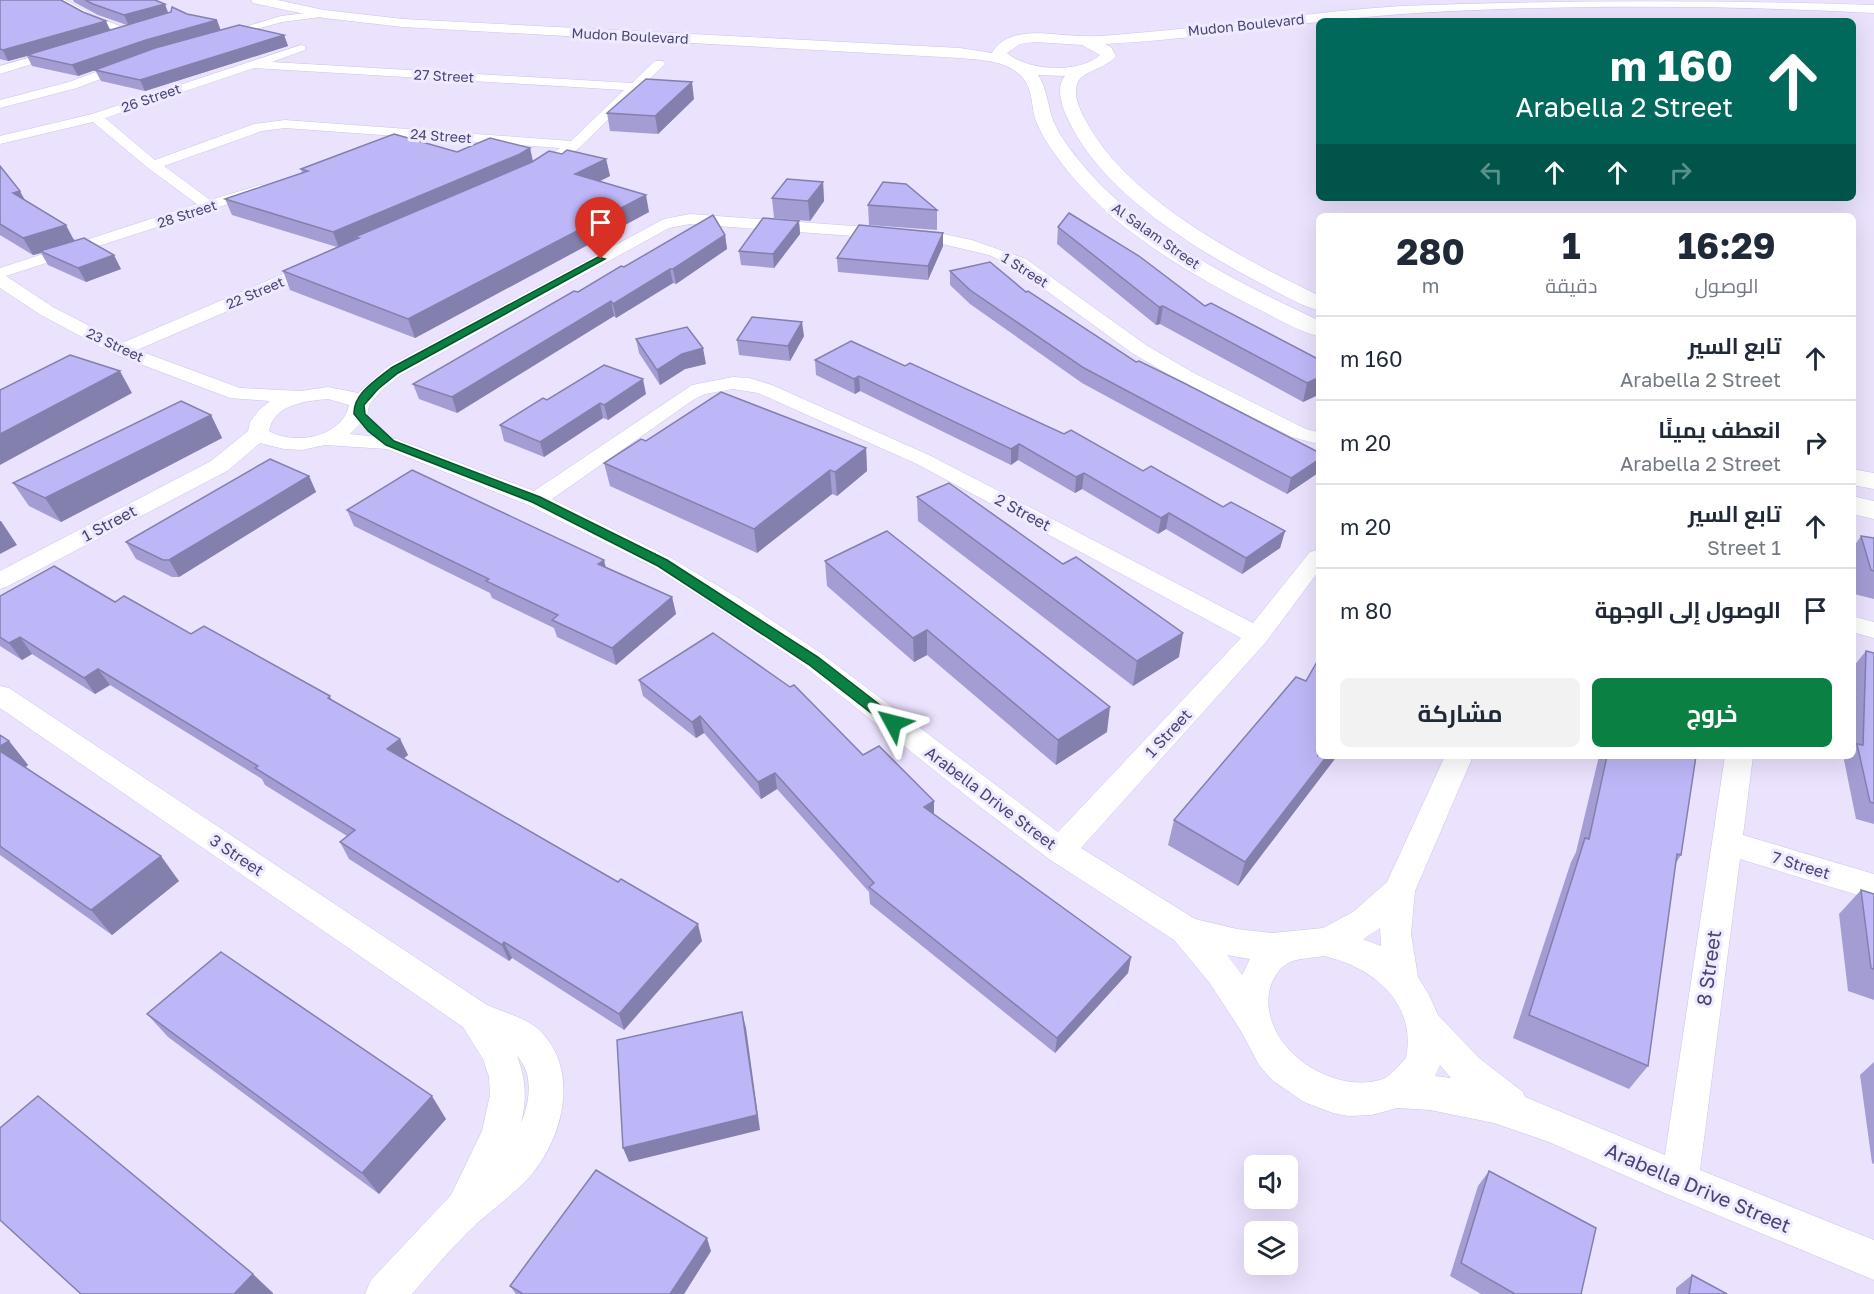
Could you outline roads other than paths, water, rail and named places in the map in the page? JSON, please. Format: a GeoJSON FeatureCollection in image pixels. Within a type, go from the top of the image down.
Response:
{"type":"FeatureCollection","features":[{"type":"Feature","properties":{"kind":"street"},"geometry":{"type":"LineString","coordinates":[[57,0],[93,19],[134,30],[107,38]]}},
{"type":"Feature","properties":{"kind":"street","name":"Mudon Boulevard"},"geometry":{"type":"LineString","coordinates":[[258,0],[285,13],[324,14],[443,26],[950,52],[1002,59],[1021,67],[1051,71],[1082,69],[1105,61],[1108,56],[1122,49],[1142,44],[1316,24]]}},
{"type":"Feature","properties":{"kind":"street","name":"Mudon Boulevard"},"geometry":{"type":"LineString","coordinates":[[309,0],[377,11],[440,17],[921,42],[1008,44],[1052,37],[1085,41],[1140,37],[1360,13],[1505,4],[1683,2],[1874,9]]}},
{"type":"Feature","properties":{"kind":"street"},"geometry":{"type":"LineString","coordinates":[[1379,18],[1462,11],[1582,7],[1726,8],[1874,14]]}},
{"type":"Feature","properties":{"kind":"street"},"geometry":{"type":"LineString","coordinates":[[208,43],[245,31],[285,13]]}},
{"type":"Feature","properties":{"kind":"street"},"geometry":{"type":"LineString","coordinates":[[1085,41],[1106,50],[1108,56]]}},
{"type":"Feature","properties":{"kind":"street"},"geometry":{"type":"LineString","coordinates":[[1002,59],[999,54],[1000,48],[1008,44]]}},
{"type":"Feature","properties":{"kind":"street"},"geometry":{"type":"LineString","coordinates":[[3,76],[74,48]]}},
{"type":"Feature","properties":{"kind":"street","name":"26 Street"},"geometry":{"type":"LineString","coordinates":[[0,140],[96,117],[301,48]]}},
{"type":"Feature","properties":{"kind":"street"},"geometry":{"type":"LineString","coordinates":[[0,104],[143,62]]}},
{"type":"Feature","properties":{"kind":"street","name":"27 Street"},"geometry":{"type":"LineString","coordinates":[[252,64],[636,87]]}},
{"type":"Feature","properties":{"kind":"street"},"geometry":{"type":"LineString","coordinates":[[530,174],[574,145],[659,64]]}},
{"type":"Feature","properties":{"kind":"street","name":"Al Salam Street"},"geometry":{"type":"LineString","coordinates":[[1021,67],[1036,80],[1044,120],[1055,141],[1071,163],[1102,197],[1142,230],[1223,281],[1316,328]]}},
{"type":"Feature","properties":{"kind":"street","name":"Al Salam Street"},"geometry":{"type":"LineString","coordinates":[[1082,69],[1069,81],[1068,97],[1075,118],[1088,140],[1107,164],[1159,209],[1208,243],[1316,302]]}},
{"type":"Feature","properties":{"kind":"street"},"geometry":{"type":"LineString","coordinates":[[23,85],[50,91]]}},
{"type":"Feature","properties":{"kind":"street"},"geometry":{"type":"LineString","coordinates":[[96,117],[153,165],[210,207]]}},
{"type":"Feature","properties":{"kind":"street","name":"24 Street"},"geometry":{"type":"LineString","coordinates":[[153,165],[226,140],[267,130],[308,127],[574,145]]}},
{"type":"Feature","properties":{"kind":"street"},"geometry":{"type":"LineString","coordinates":[[378,147],[405,133]]}},
{"type":"Feature","properties":{"kind":"street","name":"28 Street"},"geometry":{"type":"LineString","coordinates":[[0,273],[270,186]]}},
{"type":"Feature","properties":{"kind":"street","name":"1 Street"},"geometry":{"type":"LineString","coordinates":[[394,370],[642,236],[681,226],[712,222],[934,237],[966,243],[995,252],[1020,264],[1139,349],[1185,376],[1309,435]]}},
{"type":"Feature","properties":{"kind":"street","name":"22 Street"},"geometry":{"type":"LineString","coordinates":[[121,350],[336,258]]}},
{"type":"Feature","properties":{"kind":"street","name":"23 Street"},"geometry":{"type":"LineString","coordinates":[[0,280],[47,311],[121,350],[237,394]]}},
{"type":"Feature","properties":{"kind":"street"},"geometry":{"type":"LineString","coordinates":[[237,394],[299,396],[328,393],[394,370]]}},
{"type":"Feature","properties":{"kind":"street"},"geometry":{"type":"LineString","coordinates":[[323,439],[347,428],[374,387],[394,370]]}},
{"type":"Feature","properties":{"kind":"street"},"geometry":{"type":"LineString","coordinates":[[328,393],[353,398],[372,429],[390,443]]}},
{"type":"Feature","properties":{"kind":"street","name":"2 Street"},"geometry":{"type":"LineString","coordinates":[[536,500],[671,407],[724,394],[750,393],[784,399],[924,460],[1257,636]]}},
{"type":"Feature","properties":{"kind":"street"},"geometry":{"type":"LineString","coordinates":[[237,394],[250,407],[265,440],[278,444],[296,444]]}},
{"type":"Feature","properties":{"kind":"street"},"geometry":{"type":"LineString","coordinates":[[219,465],[241,449],[258,428],[266,413],[280,403],[299,396]]}},
{"type":"Feature","properties":{"kind":"street"},"geometry":{"type":"LineString","coordinates":[[219,465],[323,439],[390,443]]}},
{"type":"Feature","properties":{"kind":"street","name":"Arabella Drive Street"},"geometry":{"type":"LineString","coordinates":[[390,443],[536,500],[663,563],[804,654],[1060,850],[1185,930]]}},
{"type":"Feature","properties":{"kind":"street","name":"1 Street"},"geometry":{"type":"LineString","coordinates":[[0,581],[219,465]]}},
{"type":"Feature","properties":{"kind":"street"},"geometry":{"type":"LineString","coordinates":[[1856,478],[1874,481]]}},
{"type":"Feature","properties":{"kind":"street"},"geometry":{"type":"LineString","coordinates":[[1856,506],[1874,510]]}},
{"type":"Feature","properties":{"kind":"street","name":"1 Street"},"geometry":{"type":"LineString","coordinates":[[1060,850],[1257,636],[1316,560]]}},
{"type":"Feature","properties":{"kind":"street"},"geometry":{"type":"LineString","coordinates":[[1856,625],[1874,630]]}},
{"type":"Feature","properties":{"kind":"street","name":"3 Street"},"geometry":{"type":"LineString","coordinates":[[0,695],[475,1016],[502,1060],[507,1084],[507,1110],[499,1138],[462,1211],[386,1294]]}},
{"type":"Feature","properties":{"kind":"street"},"geometry":{"type":"LineString","coordinates":[[1402,981],[1395,934],[1399,891],[1458,759]]}},
{"type":"Feature","properties":{"kind":"street","name":"8 Street"},"geometry":{"type":"LineString","coordinates":[[1680,1180],[1740,759]]}},
{"type":"Feature","properties":{"kind":"street","name":"7 Street"},"geometry":{"type":"LineString","coordinates":[[1728,843],[1874,887]]}},
{"type":"Feature","properties":{"kind":"street"},"geometry":{"type":"LineString","coordinates":[[1253,1020],[1251,995],[1258,973],[1273,956],[1309,944],[1373,915],[1399,891]]}},
{"type":"Feature","properties":{"kind":"street"},"geometry":{"type":"LineString","coordinates":[[1185,930],[1239,945],[1309,944],[1352,948],[1379,962],[1402,981],[1417,1003],[1426,1026],[1467,1070],[1522,1113]]}},
{"type":"Feature","properties":{"kind":"street"},"geometry":{"type":"LineString","coordinates":[[1185,930],[1221,972],[1253,1020],[1270,1053],[1300,1080],[1332,1096],[1367,1099],[1396,1091],[1426,1091],[1457,1095],[1522,1113]]}},
{"type":"Feature","properties":{"kind":"street"},"geometry":{"type":"LineString","coordinates":[[1396,1091],[1423,1064],[1426,1026]]}},
{"type":"Feature","properties":{"kind":"street","name":"Arabella Drive Street"},"geometry":{"type":"LineString","coordinates":[[1522,1113],[1874,1260]]}}]}
